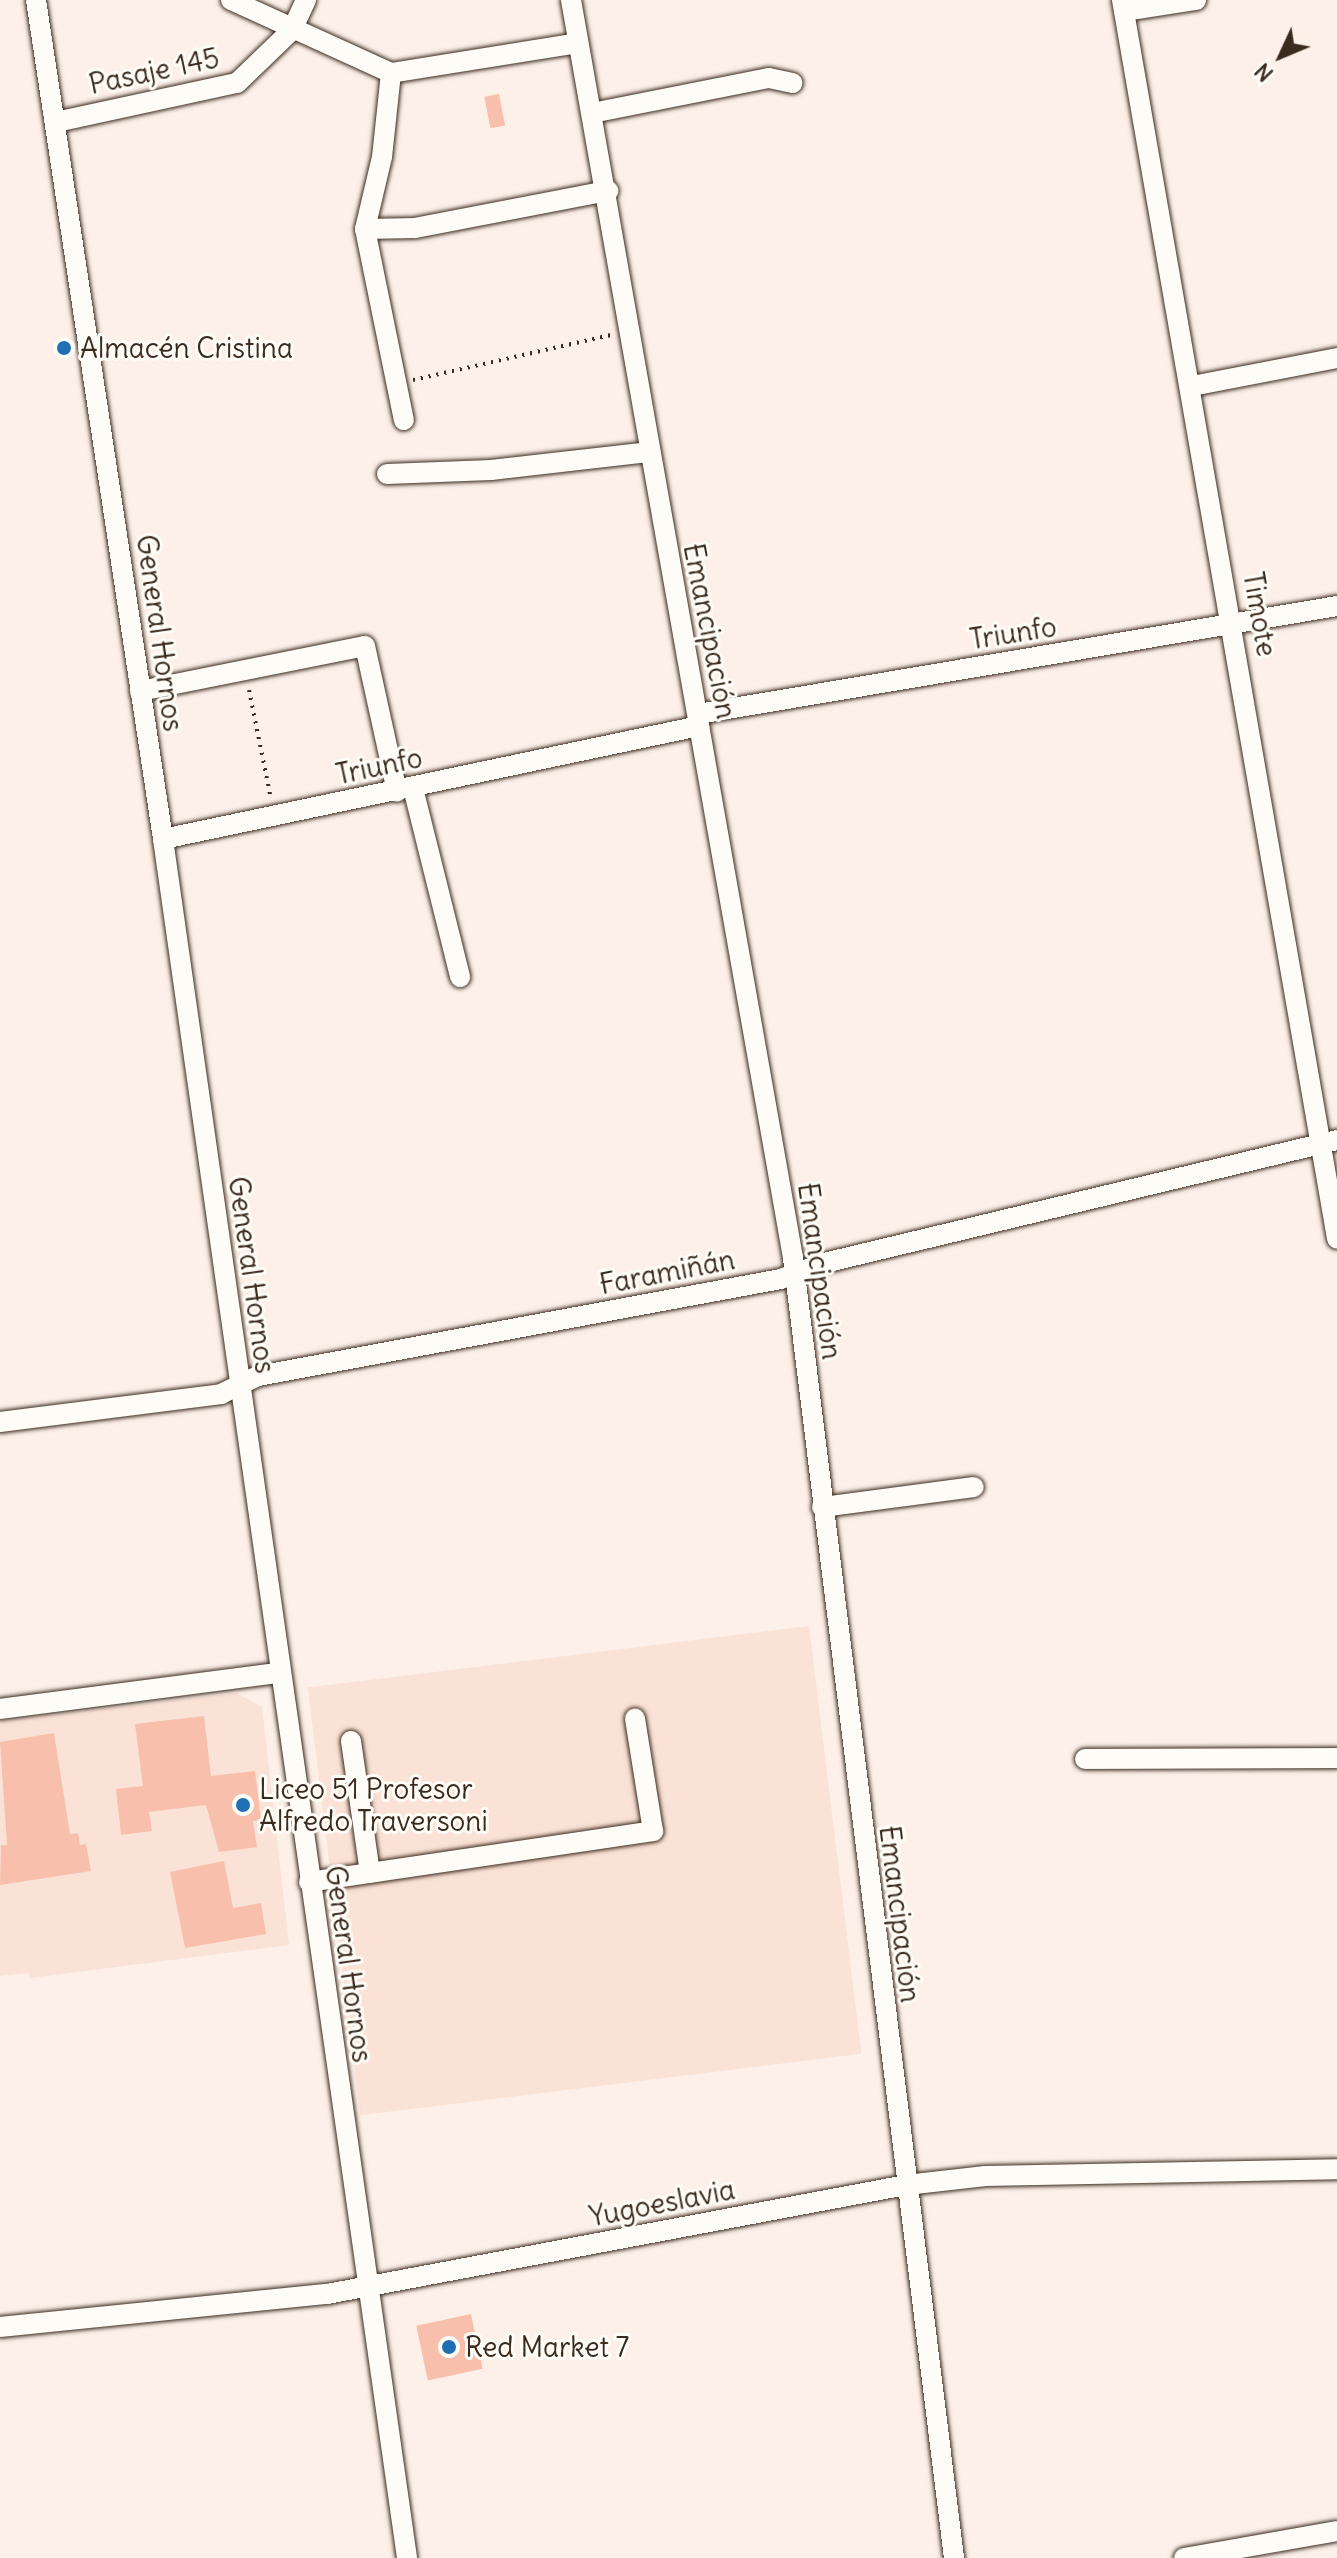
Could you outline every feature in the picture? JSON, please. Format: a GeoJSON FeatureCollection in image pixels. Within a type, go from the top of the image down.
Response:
{"type":"FeatureCollection","features":[{"type":"Feature","properties":{"kind":"street","name":"General Hornos"},"geometry":{"type":"LineString","coordinates":[[36,0],[163,839],[366,2287],[407,2558]]}},
{"type":"Feature","properties":{"kind":"street"},"geometry":{"type":"LineString","coordinates":[[231,0],[391,73],[578,43]]}},
{"type":"Feature","properties":{"kind":"street"},"geometry":{"type":"LineString","coordinates":[[292,30],[306,0]]}},
{"type":"Feature","properties":{"kind":"street","name":"Emancipación"},"geometry":{"type":"LineString","coordinates":[[571,0],[608,191],[648,452],[698,720],[793,1274],[954,2558]]}},
{"type":"Feature","properties":{"kind":"street"},"geometry":{"type":"LineString","coordinates":[[1123,6],[1196,0]]}},
{"type":"Feature","properties":{"kind":"street","name":"Timote"},"geometry":{"type":"LineString","coordinates":[[1123,6],[1329,1141],[1337,1238]]}},
{"type":"Feature","properties":{"kind":"street","name":"Pasaje 145"},"geometry":{"type":"LineString","coordinates":[[56,122],[237,83],[292,30]]}},
{"type":"Feature","properties":{"kind":"street"},"geometry":{"type":"LineString","coordinates":[[391,73],[382,157],[365,229],[399,383],[404,420]]}},
{"type":"Feature","properties":{"kind":"street"},"geometry":{"type":"LineString","coordinates":[[592,113],[769,78],[792,83]]}},
{"type":"Feature","properties":{"kind":"street"},"geometry":{"type":"LineString","coordinates":[[365,229],[415,228],[608,191]]}},
{"type":"Feature","properties":{"kind":"street"},"geometry":{"type":"LineString","coordinates":[[1192,386],[1337,358]]}},
{"type":"Feature","properties":{"kind":"street"},"geometry":{"type":"LineString","coordinates":[[387,474],[491,470],[648,452]]}},
{"type":"Feature","properties":{"kind":"street","name":"Triunfo"},"geometry":{"type":"LineString","coordinates":[[163,839],[405,790],[698,720],[1337,606]]}},
{"type":"Feature","properties":{"kind":"street"},"geometry":{"type":"LineString","coordinates":[[140,691],[365,646],[460,977]]}},
{"type":"Feature","properties":{"kind":"street","name":"Faramiñán"},"geometry":{"type":"LineString","coordinates":[[0,1422],[239,1388],[258,1376],[793,1274],[1329,1141]]}},
{"type":"Feature","properties":{"kind":"street"},"geometry":{"type":"LineString","coordinates":[[822,1507],[974,1487]]}},
{"type":"Feature","properties":{"kind":"street"},"geometry":{"type":"LineString","coordinates":[[0,1709],[279,1673]]}},
{"type":"Feature","properties":{"kind":"street"},"geometry":{"type":"LineString","coordinates":[[309,1882],[653,1831],[635,1718]]}},
{"type":"Feature","properties":{"kind":"street"},"geometry":{"type":"LineString","coordinates":[[351,1741],[370,1873]]}},
{"type":"Feature","properties":{"kind":"street"},"geometry":{"type":"LineString","coordinates":[[1085,1759],[1337,1758]]}},
{"type":"Feature","properties":{"kind":"street","name":"Yugoeslavia"},"geometry":{"type":"LineString","coordinates":[[0,2327],[366,2287],[906,2185],[985,2176],[1337,2169]]}},
{"type":"Feature","properties":{"kind":"street"},"geometry":{"type":"LineString","coordinates":[[1184,2558],[1337,2531]]}},
{"type":"Feature","properties":{"kind":"path"},"geometry":{"type":"LineString","coordinates":[[399,383],[630,331]]}},
{"type":"Feature","properties":{"kind":"path"},"geometry":{"type":"LineString","coordinates":[[245,670],[274,817]]}},
{"type":"Feature","properties":{"kind":"shaded area"},"geometry":{"type":"Polygon","coordinates":[[[809,1626],[862,2054],[360,2115],[308,1688],[809,1626]]]}},
{"type":"Feature","properties":{"kind":"shaded area"},"geometry":{"type":"Polygon","coordinates":[[[236,1693],[262,1707],[289,1945],[30,1978],[28,1973],[0,1976],[0,1721],[236,1693]]]}},
{"type":"Feature","properties":{"kind":"building"},"geometry":{"type":"Polygon","coordinates":[[[499,94],[505,125],[490,128],[484,97],[499,94]]]}},
{"type":"Feature","properties":{"kind":"building"},"geometry":{"type":"Polygon","coordinates":[[[204,1716],[211,1776],[255,1771],[261,1820],[253,1821],[257,1847],[219,1852],[206,1805],[149,1812],[152,1831],[121,1835],[116,1789],[143,1786],[135,1724],[204,1716]]]}},
{"type":"Feature","properties":{"kind":"building"},"geometry":{"type":"Polygon","coordinates":[[[54,1733],[70,1834],[78,1833],[80,1845],[86,1844],[91,1871],[0,1885],[1,1845],[7,1845],[0,1742],[54,1733]]]}},
{"type":"Feature","properties":{"kind":"building"},"geometry":{"type":"Polygon","coordinates":[[[224,1861],[233,1908],[261,1903],[266,1934],[185,1948],[170,1872],[224,1861]]]}},
{"type":"Feature","properties":{"kind":"building","name":"Red Market 7"},"geometry":{"type":"Polygon","coordinates":[[[471,2314],[483,2369],[428,2380],[416,2326],[471,2314]]]}},
{"type":"Feature","properties":{"kind":"place","name":"Almacén Cristina"},"geometry":{"type":"Point","coordinates":[64,348]}},
{"type":"Feature","properties":{"kind":"place","name":"Liceo 51 Profesor Alfredo Traversoni"},"geometry":{"type":"Point","coordinates":[243,1805]}},
{"type":"Feature","properties":{"kind":"place","name":"Red Market 7"},"geometry":{"type":"Point","coordinates":[449,2347]}}]}
